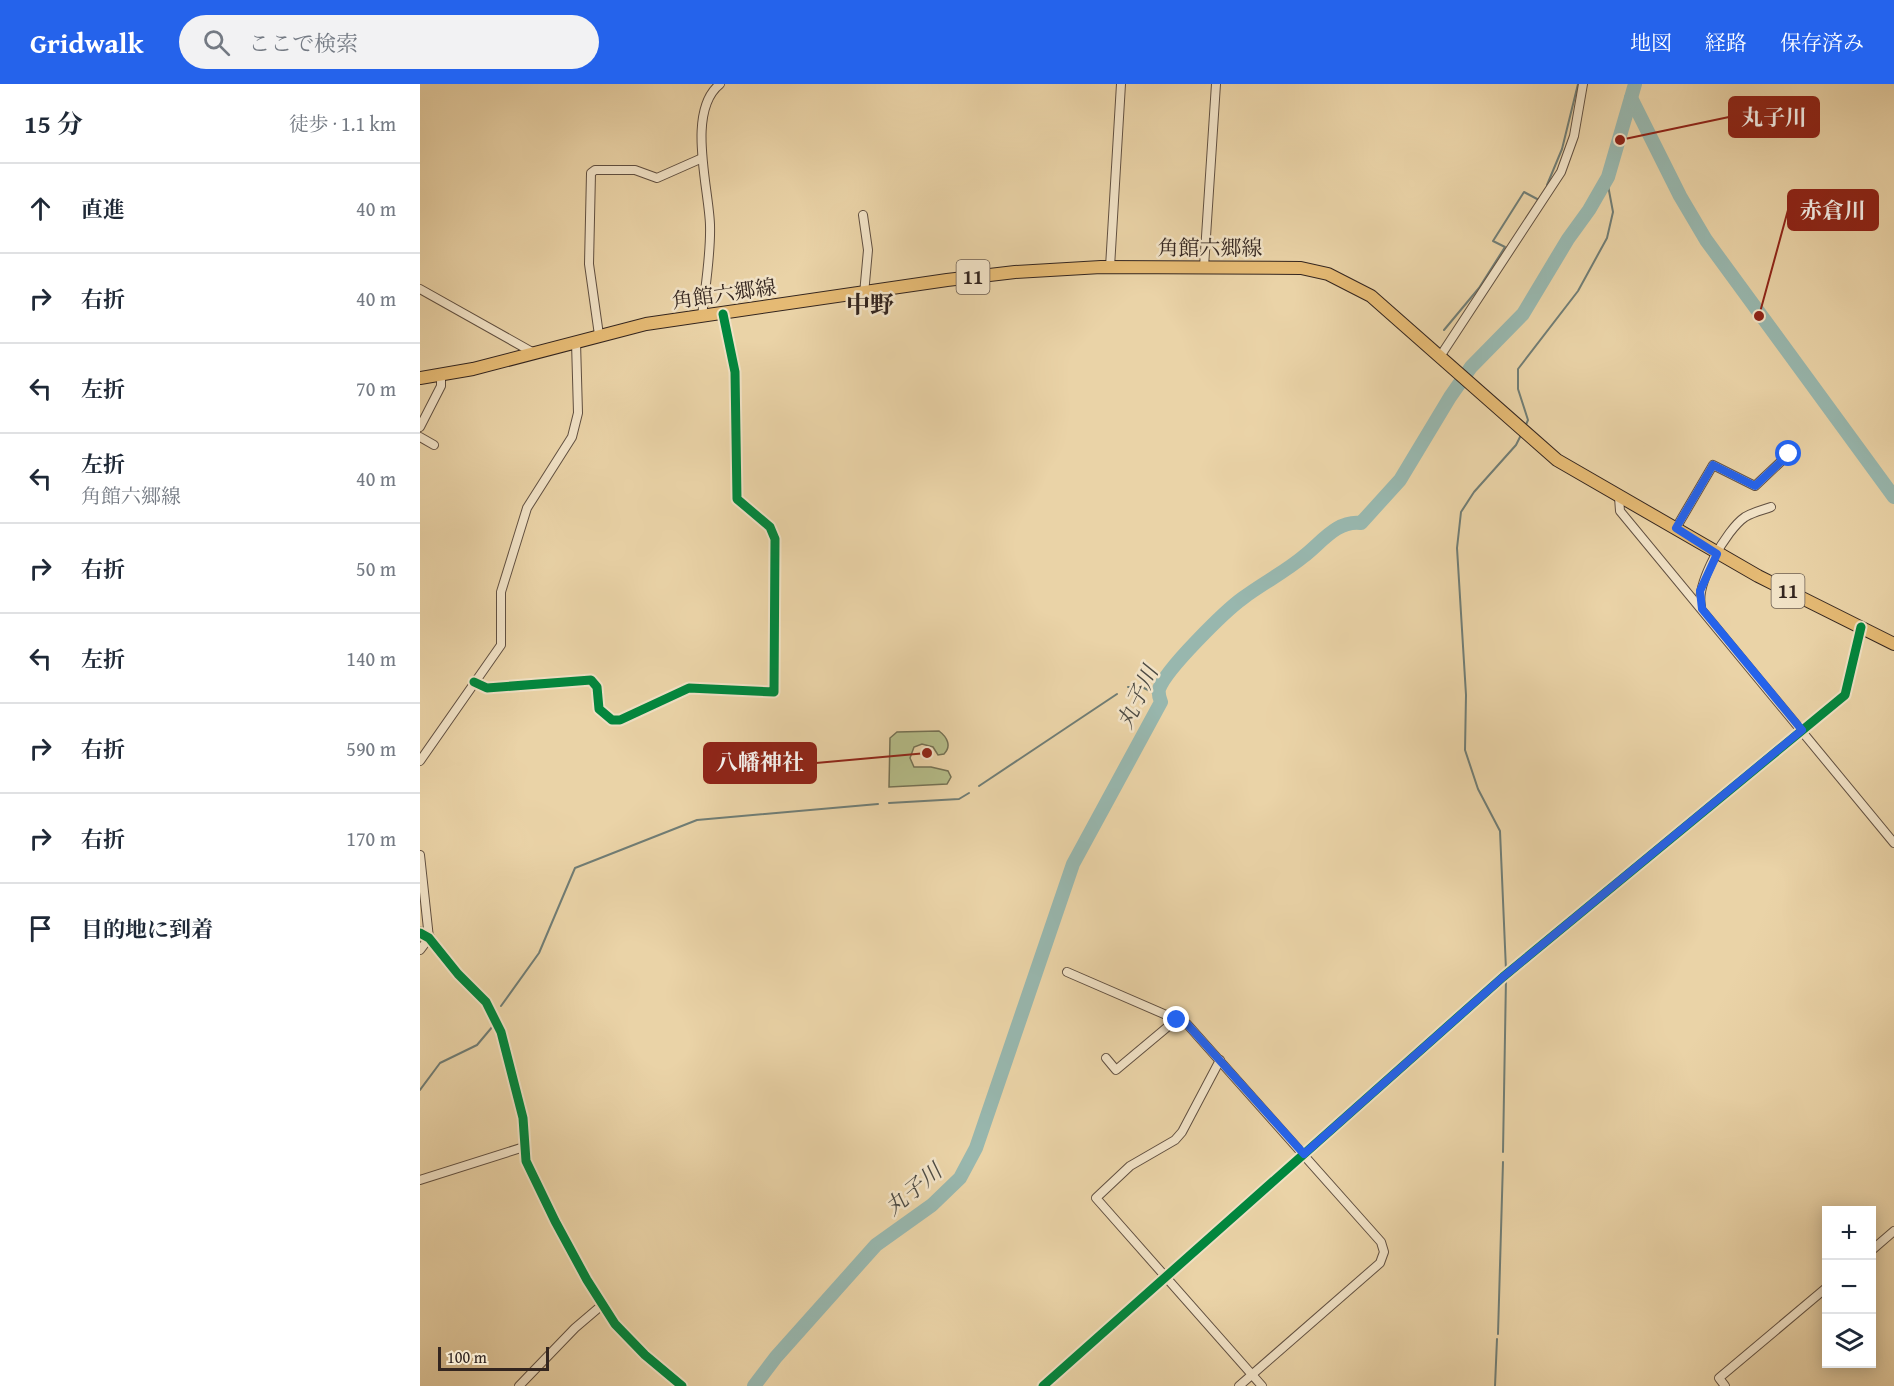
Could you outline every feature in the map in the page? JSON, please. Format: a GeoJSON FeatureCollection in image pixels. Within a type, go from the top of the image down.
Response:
{"type":"FeatureCollection","features":[{"type":"Feature","properties":{"kind":"main road","name":"角館六郷線"},"geometry":{"type":"LineString","coordinates":[[420,378],[534,353],[646,324],[1015,272],[1110,267],[1301,268],[1328,274],[1371,296],[1441,355],[1557,460],[1717,554],[1894,644]]}},
{"type":"Feature","properties":{"kind":"street"},"geometry":{"type":"LineString","coordinates":[[702,317],[710,226],[700,159],[706,100],[711,91],[720,84]]}},
{"type":"Feature","properties":{"kind":"street"},"geometry":{"type":"LineString","coordinates":[[1110,267],[1121,84]]}},
{"type":"Feature","properties":{"kind":"street"},"geometry":{"type":"LineString","coordinates":[[1204,267],[1216,84]]}},
{"type":"Feature","properties":{"kind":"street"},"geometry":{"type":"LineString","coordinates":[[1441,355],[1561,172],[1574,136],[1583,84]]}},
{"type":"Feature","properties":{"kind":"street"},"geometry":{"type":"LineString","coordinates":[[599,335],[589,264],[591,173],[595,170],[635,170],[657,178],[700,159]]}},
{"type":"Feature","properties":{"kind":"street"},"geometry":{"type":"LineString","coordinates":[[863,215],[868,250],[864,294]]}},
{"type":"Feature","properties":{"kind":"street"},"geometry":{"type":"LineString","coordinates":[[420,289],[534,353]]}},
{"type":"Feature","properties":{"kind":"street"},"geometry":{"type":"LineString","coordinates":[[474,682],[487,688],[591,680],[597,687],[599,709],[612,720],[620,720],[689,688],[774,692],[776,539],[770,527],[737,499],[735,372],[723,314]]}},
{"type":"Feature","properties":{"kind":"street"},"geometry":{"type":"LineString","coordinates":[[420,761],[501,645],[501,592],[527,508],[572,437],[578,413],[576,342]]}},
{"type":"Feature","properties":{"kind":"street"},"geometry":{"type":"LineString","coordinates":[[420,427],[441,387],[441,375]]}},
{"type":"Feature","properties":{"kind":"street"},"geometry":{"type":"LineString","coordinates":[[420,437],[434,445]]}},
{"type":"Feature","properties":{"kind":"street"},"geometry":{"type":"LineString","coordinates":[[1676,528],[1713,465],[1755,486],[1789,454]]}},
{"type":"Feature","properties":{"kind":"street"},"geometry":{"type":"LineString","coordinates":[[1618,497],[1620,511],[1894,843]]}},
{"type":"Feature","properties":{"kind":"street"},"geometry":{"type":"LineString","coordinates":[[1702,609],[1700,591],[1717,554],[1745,517],[1772,507]]}},
{"type":"Feature","properties":{"kind":"street"},"geometry":{"type":"LineString","coordinates":[[1043,1386],[1503,977],[1845,695],[1860,627]]}},
{"type":"Feature","properties":{"kind":"street"},"geometry":{"type":"LineString","coordinates":[[420,855],[424,936],[420,950]]}},
{"type":"Feature","properties":{"kind":"street"},"geometry":{"type":"LineString","coordinates":[[424,936],[486,1002],[501,1032],[523,1118],[524,1147],[536,1183],[602,1305],[629,1339],[682,1386]]}},
{"type":"Feature","properties":{"kind":"street"},"geometry":{"type":"LineString","coordinates":[[1067,972],[1187,1024],[1377,1236],[1383,1246],[1383,1258],[1239,1386]]}},
{"type":"Feature","properties":{"kind":"street"},"geometry":{"type":"LineString","coordinates":[[1106,1058],[1116,1070],[1177,1020]]}},
{"type":"Feature","properties":{"kind":"street"},"geometry":{"type":"LineString","coordinates":[[1220,1060],[1212,1071],[1182,1132],[1174,1140],[1130,1166],[1096,1198],[1262,1386]]}},
{"type":"Feature","properties":{"kind":"street"},"geometry":{"type":"LineString","coordinates":[[420,1179],[524,1147]]}},
{"type":"Feature","properties":{"kind":"street"},"geometry":{"type":"LineString","coordinates":[[1876,1247],[1894,1232]]}},
{"type":"Feature","properties":{"kind":"street"},"geometry":{"type":"LineString","coordinates":[[1725,1386],[1719,1378],[1822,1292]]}},
{"type":"Feature","properties":{"kind":"street"},"geometry":{"type":"LineString","coordinates":[[519,1386],[575,1328],[602,1305]]}},
{"type":"Feature","properties":{"kind":"green space"},"geometry":{"type":"Polygon","coordinates":[[[939,731],[948,742],[948,748],[944,754],[938,755],[933,747],[922,744],[914,747],[910,758],[914,767],[931,767],[948,771],[951,777],[947,784],[889,787],[890,738],[897,732],[939,731]]]}},
{"type":"Feature","properties":{"kind":"waterway"},"geometry":{"type":"LineString","coordinates":[[1547,185],[1562,149],[1578,84]]}},
{"type":"Feature","properties":{"kind":"waterway","name":"丸子川"},"geometry":{"type":"LineString","coordinates":[[754,1386],[776,1357],[876,1245],[932,1205],[960,1178],[976,1148],[1073,864],[1161,702],[1159,689],[1164,680],[1210,627],[1235,605],[1297,562],[1337,528],[1352,523],[1361,523],[1400,480],[1450,397],[1471,367],[1523,314],[1568,239],[1589,210],[1608,177],[1635,84]]}},
{"type":"Feature","properties":{"kind":"waterway"},"geometry":{"type":"LineString","coordinates":[[1631,98],[1680,196],[1706,240],[1894,497]]}},
{"type":"Feature","properties":{"kind":"waterway"},"geometry":{"type":"LineString","coordinates":[[1525,427],[1528,420],[1518,389],[1518,369],[1578,291],[1607,238],[1613,212],[1607,180]]}},
{"type":"Feature","properties":{"kind":"waterway"},"geometry":{"type":"LineString","coordinates":[[1444,330],[1479,288],[1505,247],[1493,241],[1524,192],[1539,200]]}},
{"type":"Feature","properties":{"kind":"waterway"},"geometry":{"type":"LineString","coordinates":[[1506,970],[1500,831],[1478,789],[1465,750],[1466,695],[1457,548],[1461,512],[1474,492],[1516,445],[1521,435]]}},
{"type":"Feature","properties":{"kind":"waterway"},"geometry":{"type":"LineString","coordinates":[[1128,687],[1142,687],[1158,695]]}},
{"type":"Feature","properties":{"kind":"waterway"},"geometry":{"type":"LineString","coordinates":[[979,786],[1117,694]]}},
{"type":"Feature","properties":{"kind":"waterway"},"geometry":{"type":"LineString","coordinates":[[889,803],[959,799],[969,793]]}},
{"type":"Feature","properties":{"kind":"waterway"},"geometry":{"type":"LineString","coordinates":[[501,1006],[539,953],[575,868],[697,820],[878,804]]}},
{"type":"Feature","properties":{"kind":"waterway"},"geometry":{"type":"LineString","coordinates":[[1503,1152],[1506,978]]}},
{"type":"Feature","properties":{"kind":"waterway"},"geometry":{"type":"LineString","coordinates":[[420,1090],[440,1063],[477,1045],[493,1026]]}},
{"type":"Feature","properties":{"kind":"waterway"},"geometry":{"type":"LineString","coordinates":[[1498,1334],[1503,1162]]}},
{"type":"Feature","properties":{"kind":"waterway"},"geometry":{"type":"LineString","coordinates":[[1495,1386],[1497,1339]]}},
{"type":"Feature","properties":{"kind":"cycle path"},"geometry":{"type":"LineString","coordinates":[[474,682],[487,688],[591,680],[597,687],[599,709],[612,720],[620,720],[689,688],[774,692],[775,539],[770,527],[737,499],[735,372],[723,314]]}},
{"type":"Feature","properties":{"kind":"cycle path"},"geometry":{"type":"LineString","coordinates":[[1043,1386],[1503,977],[1845,695],[1861,627]]}},
{"type":"Feature","properties":{"kind":"cycle path"},"geometry":{"type":"LineString","coordinates":[[420,933],[429,938],[458,974],[486,1002],[501,1032],[523,1118],[526,1161],[587,1280],[615,1324],[645,1355],[682,1386]]}},
{"type":"Feature","properties":{"kind":"place","name":"丸子川"},"geometry":{"type":"Point","coordinates":[1620,140]}},
{"type":"Feature","properties":{"kind":"place","name":"赤倉川"},"geometry":{"type":"Point","coordinates":[1759,316]}},
{"type":"Feature","properties":{"kind":"place","name":"八幡神社"},"geometry":{"type":"Point","coordinates":[927,753]}},
{"type":"Feature","properties":{"kind":"district","name":"中野"},"geometry":{"type":"Point","coordinates":[870,305]}},
{"type":"Feature","properties":{"kind":"route"},"geometry":{"type":"LineString","coordinates":[[1177,1020],[1187,1024],[1304,1154],[1503,977],[1802,730],[1702,609],[1699,598],[1703,579],[1717,554],[1676,528],[1713,465],[1755,486],[1789,454]]}}]}
